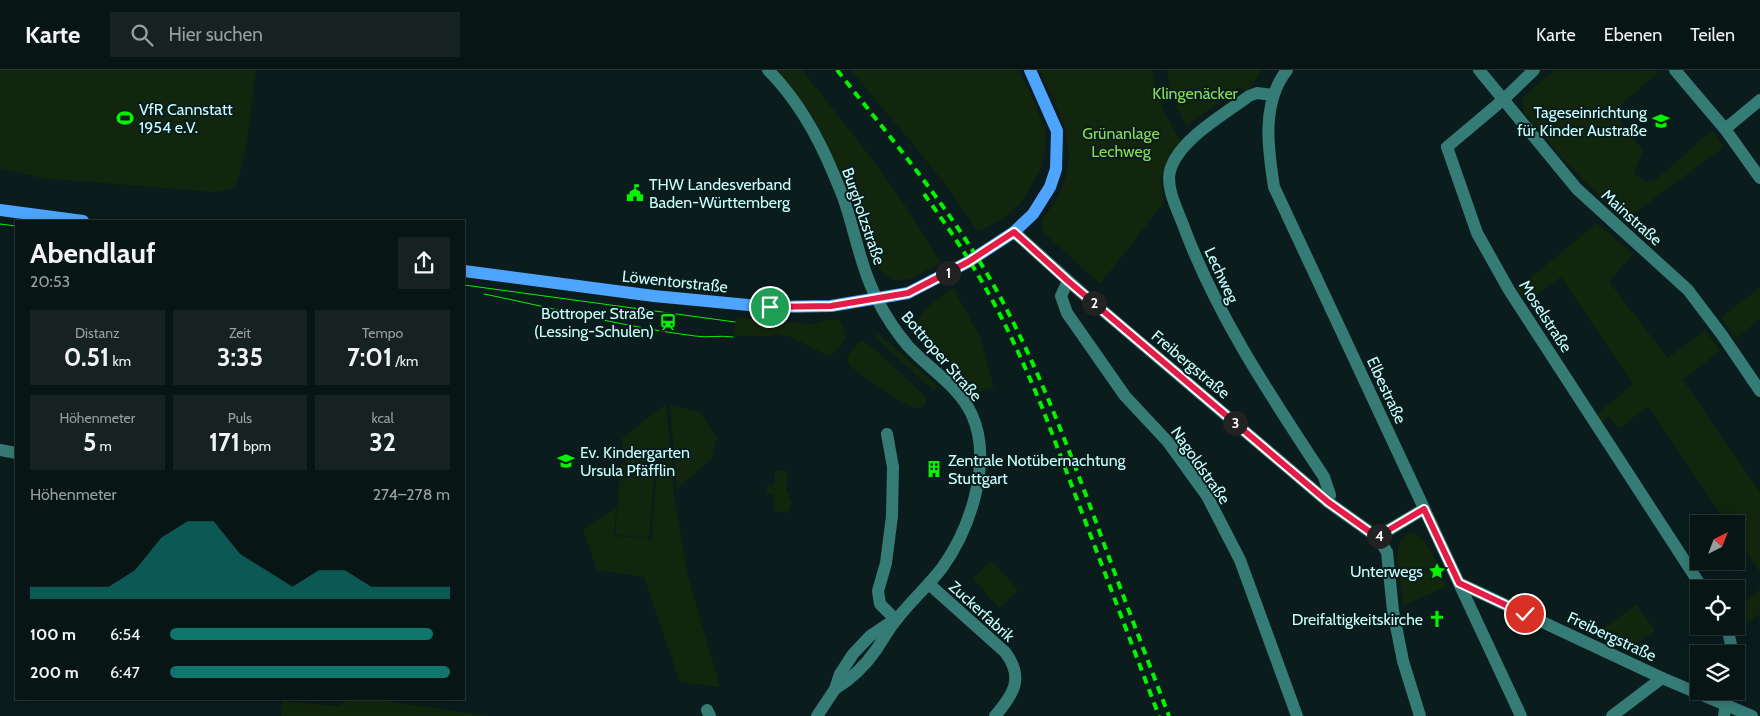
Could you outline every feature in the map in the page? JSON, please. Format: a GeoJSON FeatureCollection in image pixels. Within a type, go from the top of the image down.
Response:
{"type":"FeatureCollection","features":[{"type":"Feature","properties":{"kind":"main road","name":"Löwentorstraße"},"geometry":{"type":"LineString","coordinates":[[465,271],[654,296],[770,307],[831,306],[917,290],[968,262],[1014,232],[1028,219],[1050,187],[1056,169],[1057,131],[1030,70]]}},
{"type":"Feature","properties":{"kind":"main road"},"geometry":{"type":"LineString","coordinates":[[0,210],[75,220]]}},
{"type":"Feature","properties":{"kind":"street","name":"Burgholzstraße"},"geometry":{"type":"LineString","coordinates":[[768,70],[798,103],[826,154],[846,204],[861,260],[876,299]]}},
{"type":"Feature","properties":{"kind":"street","name":"Elbestraße"},"geometry":{"type":"LineString","coordinates":[[1287,70],[1273,95],[1269,123],[1268,152],[1274,187],[1521,716]]}},
{"type":"Feature","properties":{"kind":"street","name":"Mainstraße"},"geometry":{"type":"LineString","coordinates":[[1479,70],[1577,189],[1688,290],[1722,335],[1760,391]]}},
{"type":"Feature","properties":{"kind":"street","name":"Moselstraße"},"geometry":{"type":"LineString","coordinates":[[1534,70],[1504,99],[1447,147],[1477,233],[1509,290],[1697,580]]}},
{"type":"Feature","properties":{"kind":"street"},"geometry":{"type":"LineString","coordinates":[[1675,70],[1725,129],[1760,178]]}},
{"type":"Feature","properties":{"kind":"street","name":"Lechweg"},"geometry":{"type":"LineString","coordinates":[[1273,95],[1257,93],[1249,96],[1195,136],[1173,162],[1169,181],[1174,203],[1194,255],[1225,319],[1259,379],[1324,477],[1330,494],[1328,502]]}},
{"type":"Feature","properties":{"kind":"street"},"geometry":{"type":"LineString","coordinates":[[1725,129],[1760,100]]}},
{"type":"Feature","properties":{"kind":"street","name":"Freibergstraße"},"geometry":{"type":"LineString","coordinates":[[1014,232],[1068,281],[1328,502],[1377,537]]}},
{"type":"Feature","properties":{"kind":"street","name":"Nagoldstraße"},"geometry":{"type":"LineString","coordinates":[[1068,281],[1061,296],[1067,313],[1124,396],[1168,442],[1208,496],[1240,560],[1297,716]]}},
{"type":"Feature","properties":{"kind":"street","name":"Bottroper Straße"},"geometry":{"type":"LineString","coordinates":[[817,716],[835,689],[840,674],[864,641],[896,620],[942,567],[964,528],[973,502],[980,469],[979,437],[973,416],[960,396],[908,346],[876,299]]}},
{"type":"Feature","properties":{"kind":"street"},"geometry":{"type":"LineString","coordinates":[[887,434],[893,467],[892,516],[886,563],[878,591],[880,604],[896,620]]}},
{"type":"Feature","properties":{"kind":"street"},"geometry":{"type":"LineString","coordinates":[[0,450],[15,453]]}},
{"type":"Feature","properties":{"kind":"street"},"geometry":{"type":"LineString","coordinates":[[1420,716],[1403,661],[1392,611],[1387,552],[1377,537],[1424,509]]}},
{"type":"Feature","properties":{"kind":"street","name":"Freibergstraße"},"geometry":{"type":"LineString","coordinates":[[1459,583],[1662,678],[1725,710],[1752,716]]}},
{"type":"Feature","properties":{"kind":"street","name":"Zuckerfabrik"},"geometry":{"type":"LineString","coordinates":[[929,584],[1011,659],[1016,676],[1015,687],[995,716]]}},
{"type":"Feature","properties":{"kind":"street"},"geometry":{"type":"LineString","coordinates":[[1612,716],[1662,678]]}},
{"type":"Feature","properties":{"kind":"green space","name":"VfR Cannstatt 1954 e.V."},"geometry":{"type":"Polygon","coordinates":[[[0,70],[256,70],[245,152],[237,181],[230,189],[213,192],[41,178],[0,168],[0,70]]]}},
{"type":"Feature","properties":{"kind":"green space"},"geometry":{"type":"Polygon","coordinates":[[[776,70],[802,70],[893,188],[940,263],[910,279],[895,281],[884,275],[873,259],[853,200],[816,122],[795,92],[776,70]]]}},
{"type":"Feature","properties":{"kind":"green space"},"geometry":{"type":"Polygon","coordinates":[[[851,70],[1018,70],[1031,94],[1045,129],[1045,152],[1041,169],[1021,203],[1002,219],[978,232],[933,169],[851,70]]]}},
{"type":"Feature","properties":{"kind":"green space","name":"Grünanlage Lechweg"},"geometry":{"type":"Polygon","coordinates":[[[1039,70],[1152,70],[1157,94],[1164,112],[1181,142],[1161,177],[1163,204],[1100,284],[1043,232],[1041,221],[1053,205],[1066,178],[1068,146],[1060,116],[1039,70]]]}},
{"type":"Feature","properties":{"kind":"green space","name":"Klingenäcker"},"geometry":{"type":"Polygon","coordinates":[[[1167,70],[1262,70],[1247,93],[1241,86],[1186,126],[1171,94],[1167,70]]]}},
{"type":"Feature","properties":{"kind":"green space"},"geometry":{"type":"Polygon","coordinates":[[[1555,70],[1660,71],[1612,112],[1643,150],[1634,174],[1646,182],[1657,179],[1712,130],[1724,147],[1624,221],[1559,155],[1523,111],[1523,97],[1555,70]]]}},
{"type":"Feature","properties":{"kind":"green space"},"geometry":{"type":"Polygon","coordinates":[[[1597,223],[1633,254],[1609,282],[1668,358],[1705,330],[1720,351],[1683,380],[1760,492],[1760,572],[1745,550],[1745,515],[1721,515],[1648,406],[1619,429],[1609,417],[1602,422],[1597,414],[1633,384],[1561,277],[1526,301],[1517,289],[1597,223]]]}},
{"type":"Feature","properties":{"kind":"green space"},"geometry":{"type":"Polygon","coordinates":[[[1760,287],[1760,319],[1735,339],[1721,318],[1760,287]]]}},
{"type":"Feature","properties":{"kind":"green space"},"geometry":{"type":"Polygon","coordinates":[[[953,288],[980,337],[994,387],[975,393],[916,329],[920,317],[925,311],[936,300],[953,288]]]}},
{"type":"Feature","properties":{"kind":"green space"},"geometry":{"type":"Polygon","coordinates":[[[736,317],[817,324],[818,321],[840,319],[845,335],[839,349],[833,354],[827,355],[788,336],[772,334],[771,336],[733,336],[736,317]]]}},
{"type":"Feature","properties":{"kind":"green space"},"geometry":{"type":"Polygon","coordinates":[[[879,334],[936,385],[935,392],[876,338],[876,335],[879,334]]]}},
{"type":"Feature","properties":{"kind":"green space"},"geometry":{"type":"Polygon","coordinates":[[[859,341],[863,341],[871,346],[924,395],[925,405],[918,408],[904,403],[851,367],[847,361],[849,354],[859,341]]]}},
{"type":"Feature","properties":{"kind":"green space"},"geometry":{"type":"Polygon","coordinates":[[[666,404],[674,495],[688,577],[720,687],[680,682],[644,577],[597,570],[583,529],[616,508],[614,536],[652,539],[657,466],[625,463],[622,438],[666,404]]]}},
{"type":"Feature","properties":{"kind":"green space"},"geometry":{"type":"Polygon","coordinates":[[[670,404],[701,413],[717,438],[711,459],[677,489],[670,404]]]}},
{"type":"Feature","properties":{"kind":"green space"},"geometry":{"type":"Polygon","coordinates":[[[621,464],[655,467],[649,538],[615,535],[621,464]]]}},
{"type":"Feature","properties":{"kind":"green space"},"geometry":{"type":"Polygon","coordinates":[[[775,471],[788,471],[786,489],[792,503],[787,513],[774,511],[774,494],[767,494],[767,485],[775,484],[775,471]]]}},
{"type":"Feature","properties":{"kind":"green space"},"geometry":{"type":"Polygon","coordinates":[[[1412,532],[1418,535],[1428,547],[1447,586],[1404,606],[1397,556],[1400,542],[1412,532]]]}},
{"type":"Feature","properties":{"kind":"green space"},"geometry":{"type":"Polygon","coordinates":[[[992,561],[1018,590],[999,608],[973,578],[992,561]]]}},
{"type":"Feature","properties":{"kind":"green space"},"geometry":{"type":"Polygon","coordinates":[[[1760,590],[1760,614],[1745,624],[1745,601],[1760,590]]]}},
{"type":"Feature","properties":{"kind":"green space"},"geometry":{"type":"Polygon","coordinates":[[[1636,605],[1655,630],[1637,644],[1604,628],[1636,605]]]}},
{"type":"Feature","properties":{"kind":"green space"},"geometry":{"type":"Polygon","coordinates":[[[347,700],[379,700],[490,716],[281,716],[282,701],[337,706],[347,700]]]}},
{"type":"Feature","properties":{"kind":"tram line"},"geometry":{"type":"LineString","coordinates":[[0,224],[15,226]]}},
{"type":"Feature","properties":{"kind":"tram line"},"geometry":{"type":"LineString","coordinates":[[465,285],[735,322]]}},
{"type":"Feature","properties":{"kind":"tram line"},"geometry":{"type":"LineString","coordinates":[[484,294],[642,328],[700,337],[733,337]]}},
{"type":"Feature","properties":{"kind":"railway"},"geometry":{"type":"LineString","coordinates":[[837,70],[943,206],[981,263],[1012,319],[1060,428],[1169,716]]}},
{"type":"Feature","properties":{"kind":"railway"},"geometry":{"type":"LineString","coordinates":[[924,194],[959,244],[983,283],[1024,365],[1042,407],[1159,716]]}},
{"type":"Feature","properties":{"kind":"place","name":"VfR Cannstatt 1954 e.V."},"geometry":{"type":"Point","coordinates":[125,118]}},
{"type":"Feature","properties":{"kind":"place","name":"Tageseinrichtung für Kinder Austraße"},"geometry":{"type":"Point","coordinates":[1661,121]}},
{"type":"Feature","properties":{"kind":"place","name":"THW Landesverband Baden-Württemberg"},"geometry":{"type":"Point","coordinates":[635,193]}},
{"type":"Feature","properties":{"kind":"place","name":"Bottroper Straße (Lessing-Schulen)"},"geometry":{"type":"Point","coordinates":[668,322]}},
{"type":"Feature","properties":{"kind":"place","name":"Ev. Kindergarten Ursula Pfäfflin"},"geometry":{"type":"Point","coordinates":[566,461]}},
{"type":"Feature","properties":{"kind":"place","name":"Zentrale Notübernachtung Stuttgart"},"geometry":{"type":"Point","coordinates":[934,469]}},
{"type":"Feature","properties":{"kind":"place","name":"Unterwegs"},"geometry":{"type":"Point","coordinates":[1437,571]}},
{"type":"Feature","properties":{"kind":"place","name":"Dreifaltigkeitskirche"},"geometry":{"type":"Point","coordinates":[1437,619]}},
{"type":"Feature","properties":{"kind":"route"},"geometry":{"type":"LineString","coordinates":[[770,307],[831,306],[908,293],[944,276],[1014,232],[1082,293],[1356,524],[1377,537],[1424,509],[1459,583],[1525,614]]}}]}
